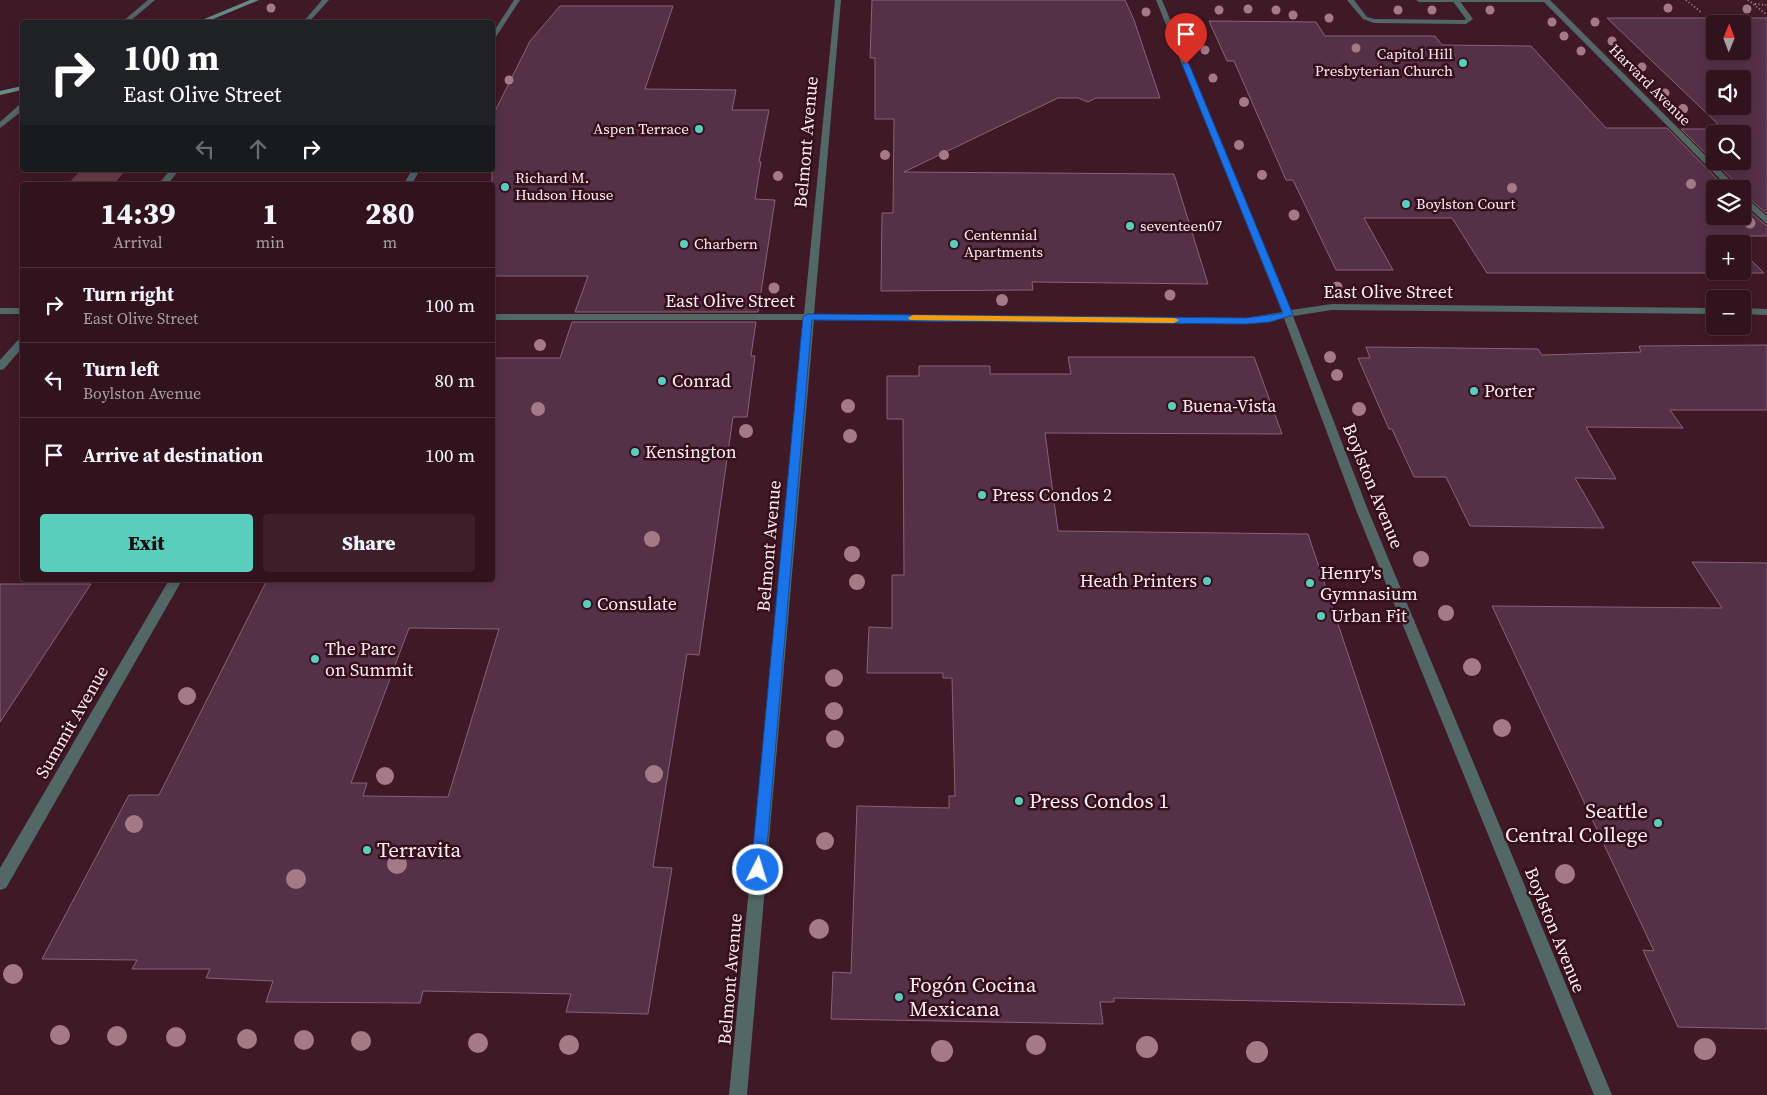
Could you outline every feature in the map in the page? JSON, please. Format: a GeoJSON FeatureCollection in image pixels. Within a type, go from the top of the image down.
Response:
{"type":"FeatureCollection","features":[{"type":"Feature","properties":{"kind":"main road"},"geometry":{"type":"LineString","coordinates":[[206,20],[256,0]]}},
{"type":"Feature","properties":{"kind":"main road"},"geometry":{"type":"LineString","coordinates":[[0,93],[20,88]]}},
{"type":"Feature","properties":{"kind":"street"},"geometry":{"type":"LineString","coordinates":[[127,20],[152,0]]}},
{"type":"Feature","properties":{"kind":"street"},"geometry":{"type":"LineString","coordinates":[[308,20],[326,0]]}},
{"type":"Feature","properties":{"kind":"street"},"geometry":{"type":"LineString","coordinates":[[495,36],[517,0]]}},
{"type":"Feature","properties":{"kind":"street","name":"Belmont Avenue"},"geometry":{"type":"LineString","coordinates":[[738,1095],[838,0]]}},
{"type":"Feature","properties":{"kind":"street","name":"Boylston Avenue"},"geometry":{"type":"LineString","coordinates":[[1159,0],[1288,315],[1362,510],[1603,1095]]}},
{"type":"Feature","properties":{"kind":"street"},"geometry":{"type":"LineString","coordinates":[[1350,0],[1365,18],[1374,21],[1466,22],[1470,18],[1455,0]]}},
{"type":"Feature","properties":{"kind":"street"},"geometry":{"type":"LineString","coordinates":[[1419,0],[1546,0]]}},
{"type":"Feature","properties":{"kind":"street","name":"Harvard Avenue"},"geometry":{"type":"LineString","coordinates":[[1546,0],[1725,180]]}},
{"type":"Feature","properties":{"kind":"street"},"geometry":{"type":"LineString","coordinates":[[0,126],[20,109]]}},
{"type":"Feature","properties":{"kind":"street"},"geometry":{"type":"LineString","coordinates":[[165,182],[173,172]]}},
{"type":"Feature","properties":{"kind":"street"},"geometry":{"type":"LineString","coordinates":[[1751,206],[1767,221]]}},
{"type":"Feature","properties":{"kind":"street","name":"East Olive Street"},"geometry":{"type":"LineString","coordinates":[[495,317],[808,317],[1246,321],[1270,319],[1309,309],[1332,307],[1706,311]]}},
{"type":"Feature","properties":{"kind":"street"},"geometry":{"type":"LineString","coordinates":[[0,311],[20,312]]}},
{"type":"Feature","properties":{"kind":"street"},"geometry":{"type":"LineString","coordinates":[[1751,311],[1767,312]]}},
{"type":"Feature","properties":{"kind":"street"},"geometry":{"type":"LineString","coordinates":[[0,367],[20,344]]}},
{"type":"Feature","properties":{"kind":"street","name":"Summit Avenue"},"geometry":{"type":"LineString","coordinates":[[0,883],[175,582]]}},
{"type":"Feature","properties":{"kind":"path"},"geometry":{"type":"LineString","coordinates":[[1686,0],[1702,13]]}},
{"type":"Feature","properties":{"kind":"path"},"geometry":{"type":"LineString","coordinates":[[1748,0],[1766,14]]}},
{"type":"Feature","properties":{"kind":"path"},"geometry":{"type":"LineString","coordinates":[[1754,4],[1767,5]]}},
{"type":"Feature","properties":{"kind":"shaded area"},"geometry":{"type":"Polygon","coordinates":[[[79,172],[124,172],[116,182],[70,182],[79,172]]]}},
{"type":"Feature","properties":{"kind":"building"},"geometry":{"type":"Polygon","coordinates":[[[872,0],[1125,0],[1134,20],[1160,98],[1096,98],[1088,102],[1078,98],[1058,98],[904,172],[1174,174],[1208,284],[1032,282],[1033,290],[881,291],[882,213],[893,213],[894,119],[875,119],[875,58],[870,58],[872,0]]]}},
{"type":"Feature","properties":{"kind":"building"},"geometry":{"type":"Polygon","coordinates":[[[560,6],[673,6],[645,89],[736,90],[732,110],[769,110],[759,162],[761,162],[755,199],[775,200],[758,312],[575,312],[588,276],[495,276],[495,182],[492,182],[492,172],[495,172],[495,111],[530,41],[560,6]]]}},
{"type":"Feature","properties":{"kind":"building"},"geometry":{"type":"Polygon","coordinates":[[[1607,18],[1706,18],[1706,60],[1751,60],[1751,18],[1767,18],[1767,214],[1751,200],[1751,180],[1733,180],[1723,170],[1751,170],[1751,125],[1719,125],[1708,115],[1751,115],[1751,70],[1706,70],[1706,113],[1607,18]]]}},
{"type":"Feature","properties":{"kind":"building"},"geometry":{"type":"Polygon","coordinates":[[[1209,21],[1316,22],[1325,36],[1435,36],[1442,45],[1531,46],[1606,128],[1667,128],[1706,168],[1706,170],[1718,180],[1706,180],[1706,225],[1751,225],[1751,213],[1767,226],[1767,236],[1706,235],[1706,273],[1487,273],[1452,218],[1364,218],[1393,270],[1336,270],[1293,180],[1286,180],[1234,61],[1227,61],[1209,21]]]}},
{"type":"Feature","properties":{"kind":"building"},"geometry":{"type":"Polygon","coordinates":[[[1681,129],[1706,129],[1706,154],[1681,129]]]}},
{"type":"Feature","properties":{"kind":"building"},"geometry":{"type":"Polygon","coordinates":[[[1751,260],[1764,273],[1751,273],[1751,260]]]}},
{"type":"Feature","properties":{"kind":"building"},"geometry":{"type":"Polygon","coordinates":[[[572,322],[756,322],[751,356],[755,356],[747,417],[733,417],[699,655],[687,654],[653,867],[672,868],[648,1014],[566,1012],[571,994],[423,991],[420,1003],[266,1002],[273,981],[206,978],[210,969],[132,969],[137,960],[42,959],[129,795],[159,795],[266,582],[495,582],[495,358],[560,358],[572,322]],[[409,628],[351,783],[367,783],[363,796],[448,797],[499,629],[409,628]]]}},
{"type":"Feature","properties":{"kind":"building"},"geometry":{"type":"Polygon","coordinates":[[[1767,345],[1767,410],[1670,410],[1683,428],[1586,427],[1616,479],[1575,478],[1604,528],[1470,526],[1446,477],[1414,477],[1392,429],[1389,429],[1358,358],[1370,358],[1366,347],[1538,349],[1542,355],[1641,352],[1639,346],[1767,345]]]}},
{"type":"Feature","properties":{"kind":"building"},"geometry":{"type":"Polygon","coordinates":[[[1068,357],[1254,357],[1282,434],[1045,433],[1058,531],[1308,534],[1465,1005],[1114,998],[1114,1002],[1100,1002],[1103,1024],[831,1019],[833,972],[851,973],[857,806],[949,808],[949,796],[955,796],[952,678],[943,678],[943,673],[867,673],[869,627],[892,628],[892,575],[904,575],[903,419],[887,419],[887,376],[919,376],[919,366],[990,366],[990,374],[1071,374],[1068,357]]]}},
{"type":"Feature","properties":{"kind":"building"},"geometry":{"type":"Polygon","coordinates":[[[1692,562],[1767,563],[1767,1029],[1678,1027],[1643,950],[1654,951],[1492,606],[1722,608],[1692,562]]]}},
{"type":"Feature","properties":{"kind":"building"},"geometry":{"type":"Polygon","coordinates":[[[0,584],[91,584],[0,722],[0,584]]]}},
{"type":"Feature","properties":{"kind":"slow traffic"},"geometry":{"type":"LineString","coordinates":[[913,318],[1174,320]]}},
{"type":"Feature","properties":{"kind":"place","name":"Capitol Hill Presbyterian Church"},"geometry":{"type":"Point","coordinates":[1463,63]}},
{"type":"Feature","properties":{"kind":"place","name":"Aspen Terrace"},"geometry":{"type":"Point","coordinates":[699,129]}},
{"type":"Feature","properties":{"kind":"place","name":"Richard M. Hudson House"},"geometry":{"type":"Point","coordinates":[505,187]}},
{"type":"Feature","properties":{"kind":"place","name":"Boylston Court"},"geometry":{"type":"Point","coordinates":[1406,204]}},
{"type":"Feature","properties":{"kind":"place","name":"seventeen07"},"geometry":{"type":"Point","coordinates":[1130,226]}},
{"type":"Feature","properties":{"kind":"place","name":"Charbern"},"geometry":{"type":"Point","coordinates":[684,244]}},
{"type":"Feature","properties":{"kind":"place","name":"Centennial Apartments"},"geometry":{"type":"Point","coordinates":[954,244]}},
{"type":"Feature","properties":{"kind":"place","name":"Conrad"},"geometry":{"type":"Point","coordinates":[662,381]}},
{"type":"Feature","properties":{"kind":"place","name":"Porter"},"geometry":{"type":"Point","coordinates":[1474,391]}},
{"type":"Feature","properties":{"kind":"place","name":"Buena-Vista"},"geometry":{"type":"Point","coordinates":[1172,406]}},
{"type":"Feature","properties":{"kind":"place","name":"Kensington"},"geometry":{"type":"Point","coordinates":[635,452]}},
{"type":"Feature","properties":{"kind":"place","name":"Press Condos 2"},"geometry":{"type":"Point","coordinates":[982,495]}},
{"type":"Feature","properties":{"kind":"place","name":"Heath Printers"},"geometry":{"type":"Point","coordinates":[1207,581]}},
{"type":"Feature","properties":{"kind":"place","name":"Henry's Gymnasium"},"geometry":{"type":"Point","coordinates":[1310,583]}},
{"type":"Feature","properties":{"kind":"place","name":"Consulate"},"geometry":{"type":"Point","coordinates":[587,604]}},
{"type":"Feature","properties":{"kind":"place","name":"Urban Fit"},"geometry":{"type":"Point","coordinates":[1321,616]}},
{"type":"Feature","properties":{"kind":"place","name":"The Parc on Summit"},"geometry":{"type":"Point","coordinates":[315,659]}},
{"type":"Feature","properties":{"kind":"place","name":"Press Condos 1"},"geometry":{"type":"Point","coordinates":[1019,801]}},
{"type":"Feature","properties":{"kind":"place","name":"Seattle Central College"},"geometry":{"type":"Point","coordinates":[1658,823]}},
{"type":"Feature","properties":{"kind":"place","name":"Terravita"},"geometry":{"type":"Point","coordinates":[367,850]}},
{"type":"Feature","properties":{"kind":"place","name":"Fogón Cocina Mexicana"},"geometry":{"type":"Point","coordinates":[899,997]}},
{"type":"Feature","properties":{"kind":"route"},"geometry":{"type":"LineString","coordinates":[[758,870],[808,317],[1246,321],[1288,315],[1186,64]]}}]}
